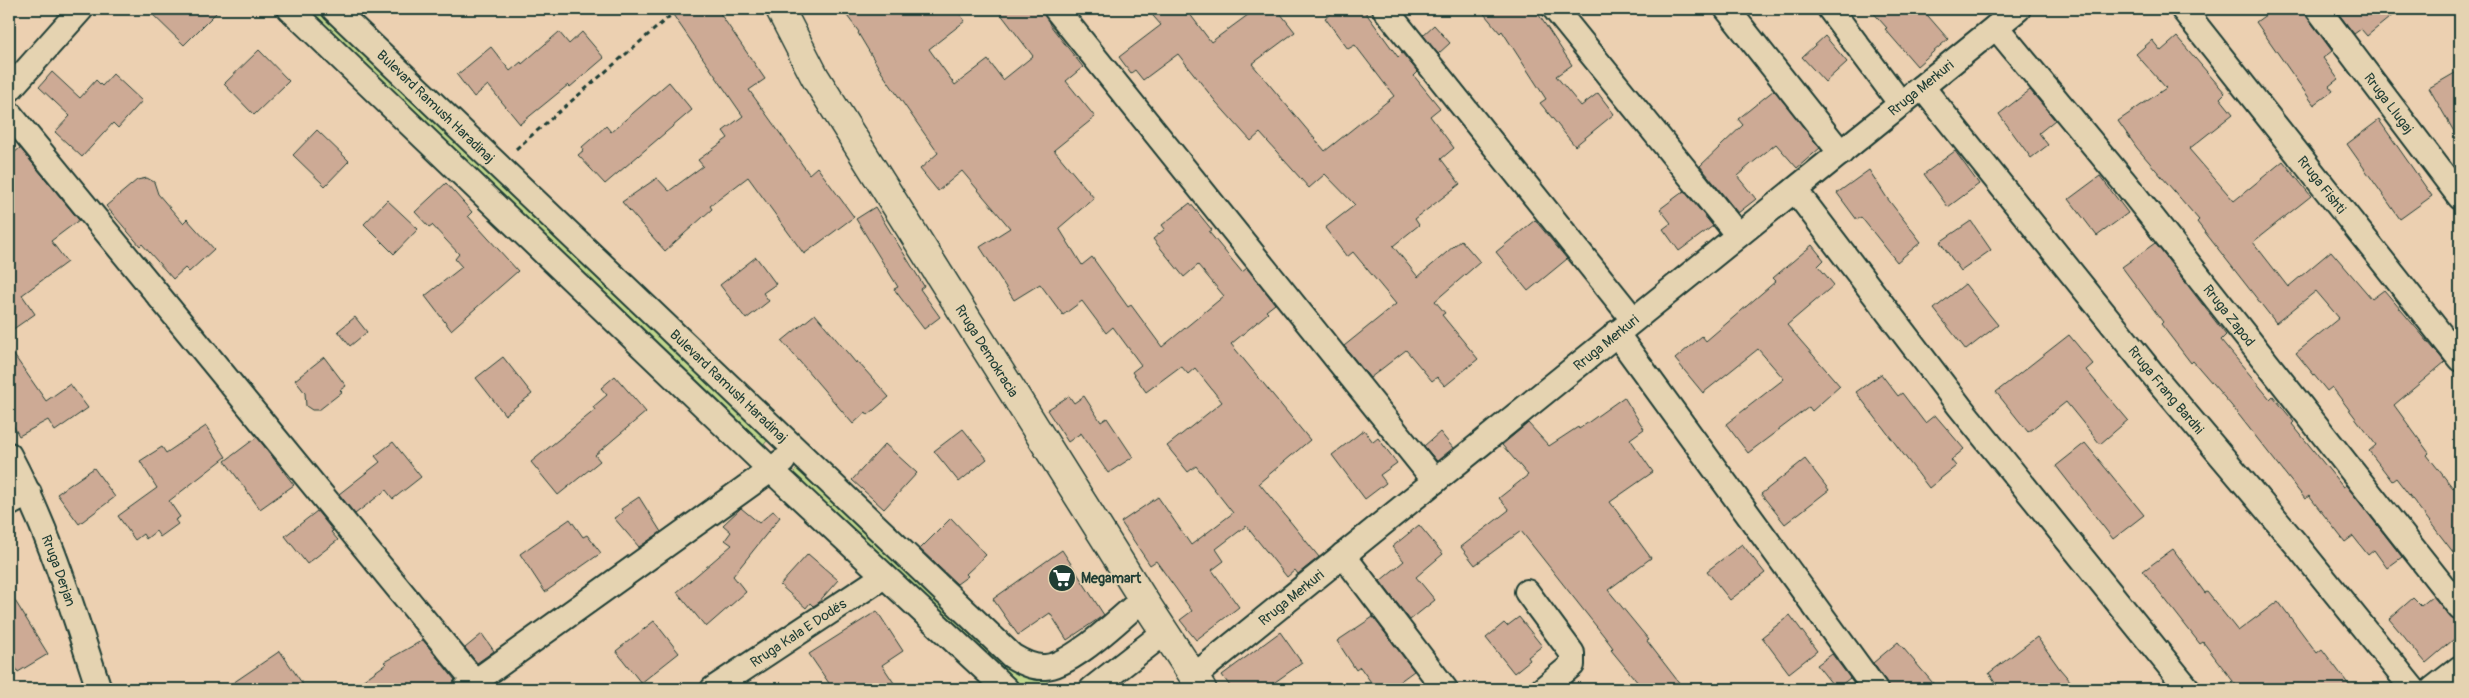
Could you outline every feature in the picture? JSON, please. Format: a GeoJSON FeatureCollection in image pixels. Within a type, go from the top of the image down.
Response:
{"type":"FeatureCollection","features":[{"type":"Feature","properties":{"kind":"main road","name":"Rruga Demokracia"},"geometry":{"type":"LineString","coordinates":[[780,9],[815,77],[1143,599],[1198,683]]}},
{"type":"Feature","properties":{"kind":"street"},"geometry":{"type":"LineString","coordinates":[[9,90],[80,9]]}},
{"type":"Feature","properties":{"kind":"street"},"geometry":{"type":"LineString","coordinates":[[290,9],[770,469],[1006,689]]}},
{"type":"Feature","properties":{"kind":"street","name":"Bulevard Ramush Haradinaj"},"geometry":{"type":"LineString","coordinates":[[334,9],[1020,662],[1045,667],[1060,664],[1077,654],[1143,599]]}},
{"type":"Feature","properties":{"kind":"street"},"geometry":{"type":"LineString","coordinates":[[1056,9],[1434,481]]}},
{"type":"Feature","properties":{"kind":"street"},"geometry":{"type":"LineString","coordinates":[[1385,9],[1625,326],[1875,689]]}},
{"type":"Feature","properties":{"kind":"street"},"geometry":{"type":"LineString","coordinates":[[1555,9],[1737,234]]}},
{"type":"Feature","properties":{"kind":"street"},"geometry":{"type":"LineString","coordinates":[[1727,9],[1841,153]]}},
{"type":"Feature","properties":{"kind":"street"},"geometry":{"type":"LineString","coordinates":[[1830,9],[1900,104]]}},
{"type":"Feature","properties":{"kind":"street","name":"Rruga Fishti"},"geometry":{"type":"LineString","coordinates":[[2183,9],[2460,359]]}},
{"type":"Feature","properties":{"kind":"street","name":"Rruga Llugaj"},"geometry":{"type":"LineString","coordinates":[[2318,9],[2460,197]]}},
{"type":"Feature","properties":{"kind":"street","name":"Rruga Merkuri"},"geometry":{"type":"LineString","coordinates":[[1198,683],[1343,555],[1737,234],[1841,153],[2009,14]]}},
{"type":"Feature","properties":{"kind":"street","name":"Rruga Zapod"},"geometry":{"type":"LineString","coordinates":[[2009,14],[2125,182],[2460,608]]}},
{"type":"Feature","properties":{"kind":"street","name":"Rruga Frang Bardhi"},"geometry":{"type":"LineString","coordinates":[[1922,87],[2159,382],[2296,544],[2413,689]]}},
{"type":"Feature","properties":{"kind":"street"},"geometry":{"type":"LineString","coordinates":[[9,112],[470,686],[770,469],[798,451]]}},
{"type":"Feature","properties":{"kind":"street"},"geometry":{"type":"LineString","coordinates":[[1795,190],[1960,407],[2188,689]]}},
{"type":"Feature","properties":{"kind":"street","name":"Rruga Derjan"},"geometry":{"type":"LineString","coordinates":[[9,455],[19,499],[55,554],[99,689]]}},
{"type":"Feature","properties":{"kind":"street"},"geometry":{"type":"LineString","coordinates":[[1343,555],[1445,689]]}},
{"type":"Feature","properties":{"kind":"street","name":"Rruga Kala E Dodës"},"geometry":{"type":"LineString","coordinates":[[713,689],[884,576]]}},
{"type":"Feature","properties":{"kind":"street"},"geometry":{"type":"LineString","coordinates":[[1527,592],[1572,653],[1572,665],[1543,689]]}},
{"type":"Feature","properties":{"kind":"street"},"geometry":{"type":"LineString","coordinates":[[1077,654],[1096,688],[1165,632]]}},
{"type":"Feature","properties":{"kind":"street"},"geometry":{"type":"LineString","coordinates":[[2433,689],[2460,668]]}},
{"type":"Feature","properties":{"kind":"path"},"geometry":{"type":"LineString","coordinates":[[497,165],[678,9]]}},
{"type":"Feature","properties":{"kind":"green space"},"geometry":{"type":"Polygon","coordinates":[[[302,9],[318,9],[770,437],[762,447],[302,9]]]}},
{"type":"Feature","properties":{"kind":"green space"},"geometry":{"type":"Polygon","coordinates":[[[799,467],[998,658],[1019,673],[1047,680],[1048,689],[1026,689],[1009,682],[791,475],[799,467]]]}},
{"type":"Feature","properties":{"kind":"building"},"geometry":{"type":"Polygon","coordinates":[[[147,9],[220,9],[184,45],[147,9]]]}},
{"type":"Feature","properties":{"kind":"building"},"geometry":{"type":"Polygon","coordinates":[[[669,9],[717,9],[765,79],[749,90],[809,174],[817,167],[854,217],[804,254],[748,177],[710,206],[712,209],[665,251],[622,202],[657,178],[669,191],[703,166],[698,160],[728,138],[723,131],[743,116],[669,9]]]}},
{"type":"Feature","properties":{"kind":"building"},"geometry":{"type":"Polygon","coordinates":[[[842,9],[956,9],[965,21],[929,49],[955,85],[988,60],[1003,80],[1033,56],[997,9],[1043,9],[1050,25],[1083,67],[1066,81],[1095,117],[1054,150],[1094,198],[1059,228],[1082,265],[1092,257],[1128,307],[1131,305],[1162,347],[1224,296],[1198,265],[1184,277],[1153,239],[1165,229],[1162,225],[1190,203],[1212,230],[1209,232],[1242,272],[1247,268],[1275,304],[1266,311],[1268,313],[1231,344],[1310,440],[1259,483],[1319,557],[1298,574],[1295,570],[1287,577],[1246,526],[1216,549],[1224,561],[1212,570],[1239,607],[1196,640],[1180,620],[1192,611],[1156,561],[1150,565],[1121,522],[1158,497],[1191,545],[1233,513],[1196,466],[1188,472],[1167,446],[1222,402],[1195,368],[1188,374],[1181,366],[1146,392],[1132,372],[1141,365],[1113,327],[1106,333],[1082,301],[1063,315],[1040,284],[1014,300],[980,247],[1010,228],[962,171],[938,191],[920,169],[938,153],[882,73],[859,32],[842,9]]]}},
{"type":"Feature","properties":{"kind":"building"},"geometry":{"type":"Polygon","coordinates":[[[1147,9],[1186,9],[1211,42],[1256,9],[1277,9],[1295,32],[1252,64],[1325,151],[1394,96],[1355,45],[1348,49],[1325,18],[1338,9],[1363,9],[1398,57],[1402,53],[1418,72],[1414,76],[1440,108],[1430,116],[1454,148],[1441,159],[1460,184],[1415,219],[1419,225],[1393,246],[1418,277],[1461,240],[1480,262],[1435,301],[1445,313],[1442,315],[1478,359],[1445,386],[1437,377],[1432,381],[1406,350],[1370,378],[1344,346],[1396,304],[1353,252],[1347,257],[1325,228],[1355,205],[1325,174],[1309,188],[1260,133],[1251,141],[1216,102],[1178,54],[1143,80],[1135,70],[1131,73],[1119,57],[1161,25],[1147,9]]]}},
{"type":"Feature","properties":{"kind":"building"},"geometry":{"type":"Polygon","coordinates":[[[1480,9],[1535,9],[1572,65],[1556,76],[1581,106],[1598,93],[1614,114],[1575,146],[1540,103],[1546,99],[1502,31],[1500,33],[1480,9]]]}},
{"type":"Feature","properties":{"kind":"building"},"geometry":{"type":"Polygon","coordinates":[[[1870,9],[1922,9],[1948,39],[1917,66],[1870,9]]]}},
{"type":"Feature","properties":{"kind":"building"},"geometry":{"type":"Polygon","coordinates":[[[2274,9],[2305,9],[2307,17],[2332,51],[2323,58],[2338,79],[2329,86],[2333,91],[2314,105],[2256,22],[2274,9]]]}},
{"type":"Feature","properties":{"kind":"building"},"geometry":{"type":"Polygon","coordinates":[[[2335,9],[2400,9],[2367,36],[2361,29],[2354,34],[2335,9]]]}},
{"type":"Feature","properties":{"kind":"building"},"geometry":{"type":"Polygon","coordinates":[[[1434,25],[1450,43],[1438,54],[1423,35],[1434,25]]]}},
{"type":"Feature","properties":{"kind":"building"},"geometry":{"type":"Polygon","coordinates":[[[559,32],[569,44],[582,32],[604,58],[570,87],[568,85],[520,124],[488,85],[474,97],[457,75],[491,47],[510,71],[521,62],[522,64],[559,32]]]}},
{"type":"Feature","properties":{"kind":"building"},"geometry":{"type":"Polygon","coordinates":[[[1825,36],[1847,62],[1825,82],[1802,57],[1825,36]]]}},
{"type":"Feature","properties":{"kind":"building"},"geometry":{"type":"Polygon","coordinates":[[[2177,37],[2225,93],[2220,98],[2233,114],[2189,149],[2234,201],[2283,161],[2311,196],[2253,242],[2288,287],[2331,251],[2372,299],[2384,290],[2445,362],[2394,405],[2429,453],[2427,455],[2453,488],[2460,482],[2460,561],[2396,478],[2392,481],[2369,451],[2376,445],[2332,387],[2327,391],[2296,353],[2339,318],[2316,291],[2276,323],[2197,222],[2199,220],[2137,148],[2118,121],[2166,88],[2136,54],[2152,40],[2161,51],[2177,37]]]}},
{"type":"Feature","properties":{"kind":"building"},"geometry":{"type":"Polygon","coordinates":[[[259,50],[289,81],[254,115],[224,84],[259,50]]]}},
{"type":"Feature","properties":{"kind":"building"},"geometry":{"type":"Polygon","coordinates":[[[2460,70],[2460,142],[2429,88],[2460,70]]]}},
{"type":"Feature","properties":{"kind":"building"},"geometry":{"type":"Polygon","coordinates":[[[52,72],[80,98],[96,80],[102,86],[113,74],[142,101],[118,128],[113,123],[82,157],[55,132],[70,116],[39,87],[52,72]]]}},
{"type":"Feature","properties":{"kind":"building"},"geometry":{"type":"Polygon","coordinates":[[[669,82],[692,110],[605,184],[578,155],[584,150],[582,147],[606,126],[611,132],[669,82]]]}},
{"type":"Feature","properties":{"kind":"building"},"geometry":{"type":"Polygon","coordinates":[[[1774,90],[1820,148],[1797,168],[1776,144],[1737,176],[1756,199],[1738,213],[1700,166],[1743,125],[1738,119],[1774,90]]]}},
{"type":"Feature","properties":{"kind":"building"},"geometry":{"type":"Polygon","coordinates":[[[2030,90],[2055,120],[2039,133],[2048,145],[2031,158],[1999,114],[2030,90]]]}},
{"type":"Feature","properties":{"kind":"building"},"geometry":{"type":"Polygon","coordinates":[[[2379,120],[2432,196],[2400,219],[2347,144],[2379,120]]]}},
{"type":"Feature","properties":{"kind":"building"},"geometry":{"type":"Polygon","coordinates":[[[317,130],[349,161],[325,186],[293,155],[317,130]]]}},
{"type":"Feature","properties":{"kind":"building"},"geometry":{"type":"Polygon","coordinates":[[[20,148],[79,220],[51,241],[67,262],[22,295],[35,314],[9,332],[9,157],[20,148]]]}},
{"type":"Feature","properties":{"kind":"building"},"geometry":{"type":"Polygon","coordinates":[[[1955,151],[1979,184],[1948,207],[1924,174],[1955,151]]]}},
{"type":"Feature","properties":{"kind":"building"},"geometry":{"type":"Polygon","coordinates":[[[1869,170],[1887,198],[1921,242],[1897,262],[1861,217],[1857,220],[1837,193],[1869,170]]]}},
{"type":"Feature","properties":{"kind":"building"},"geometry":{"type":"Polygon","coordinates":[[[2100,176],[2128,213],[2097,236],[2069,199],[2100,176]]]}},
{"type":"Feature","properties":{"kind":"building"},"geometry":{"type":"Polygon","coordinates":[[[147,178],[154,182],[158,194],[183,223],[187,219],[214,249],[189,272],[185,268],[173,279],[142,244],[140,246],[106,206],[137,180],[147,178]]]}},
{"type":"Feature","properties":{"kind":"building"},"geometry":{"type":"Polygon","coordinates":[[[446,183],[472,212],[468,216],[518,271],[451,330],[425,296],[462,267],[455,259],[459,254],[432,225],[429,227],[415,212],[446,183]]]}},
{"type":"Feature","properties":{"kind":"building"},"geometry":{"type":"Polygon","coordinates":[[[1684,191],[1713,226],[1679,251],[1663,229],[1671,223],[1660,209],[1684,191]]]}},
{"type":"Feature","properties":{"kind":"building"},"geometry":{"type":"Polygon","coordinates":[[[387,200],[418,229],[394,254],[364,224],[387,200]]]}},
{"type":"Feature","properties":{"kind":"building"},"geometry":{"type":"Polygon","coordinates":[[[875,207],[924,286],[920,289],[940,317],[924,329],[894,289],[898,287],[856,219],[875,207]]]}},
{"type":"Feature","properties":{"kind":"building"},"geometry":{"type":"Polygon","coordinates":[[[1535,220],[1567,259],[1528,291],[1496,252],[1535,220]]]}},
{"type":"Feature","properties":{"kind":"building"},"geometry":{"type":"Polygon","coordinates":[[[1971,221],[1991,250],[1961,271],[1940,242],[1971,221]]]}},
{"type":"Feature","properties":{"kind":"building"},"geometry":{"type":"Polygon","coordinates":[[[2155,243],[2226,335],[2221,340],[2270,399],[2273,396],[2294,422],[2292,424],[2343,487],[2346,485],[2402,557],[2387,568],[2374,550],[2368,555],[2353,536],[2345,542],[2309,496],[2305,499],[2231,405],[2193,361],[2191,363],[2161,324],[2163,322],[2122,267],[2155,243]]]}},
{"type":"Feature","properties":{"kind":"building"},"geometry":{"type":"Polygon","coordinates":[[[1812,245],[1824,260],[1818,266],[1834,285],[1787,325],[1840,386],[1812,411],[1809,407],[1748,453],[1726,424],[1784,379],[1758,349],[1703,393],[1675,359],[1702,336],[1706,341],[1776,281],[1773,278],[1812,245]]]}},
{"type":"Feature","properties":{"kind":"building"},"geometry":{"type":"Polygon","coordinates":[[[756,257],[776,284],[763,293],[769,301],[746,319],[720,285],[756,257]]]}},
{"type":"Feature","properties":{"kind":"building"},"geometry":{"type":"Polygon","coordinates":[[[1965,284],[1998,325],[1966,350],[1934,309],[1965,284]]]}},
{"type":"Feature","properties":{"kind":"building"},"geometry":{"type":"Polygon","coordinates":[[[815,314],[856,363],[857,361],[889,397],[868,415],[866,412],[853,424],[782,341],[815,314]]]}},
{"type":"Feature","properties":{"kind":"building"},"geometry":{"type":"Polygon","coordinates":[[[355,317],[367,332],[350,346],[338,331],[355,317]]]}},
{"type":"Feature","properties":{"kind":"building"},"geometry":{"type":"Polygon","coordinates":[[[2069,335],[2093,364],[2086,370],[2128,420],[2100,444],[2066,402],[2028,432],[1996,392],[2069,335]]]}},
{"type":"Feature","properties":{"kind":"building"},"geometry":{"type":"Polygon","coordinates":[[[9,348],[46,401],[70,384],[88,408],[55,431],[48,420],[19,436],[9,418],[9,348]]]}},
{"type":"Feature","properties":{"kind":"building"},"geometry":{"type":"Polygon","coordinates":[[[324,357],[346,386],[340,390],[342,392],[319,410],[312,410],[306,406],[305,393],[295,380],[324,357]]]}},
{"type":"Feature","properties":{"kind":"building"},"geometry":{"type":"Polygon","coordinates":[[[503,357],[532,394],[505,415],[476,378],[503,357]]]}},
{"type":"Feature","properties":{"kind":"building"},"geometry":{"type":"Polygon","coordinates":[[[1881,374],[1898,396],[1902,393],[1925,423],[1935,415],[1964,449],[1951,460],[1956,466],[1929,488],[1856,392],[1881,374]]]}},
{"type":"Feature","properties":{"kind":"building"},"geometry":{"type":"Polygon","coordinates":[[[615,376],[646,412],[595,455],[600,461],[558,495],[531,462],[595,410],[593,407],[607,395],[601,388],[615,376]]]}},
{"type":"Feature","properties":{"kind":"building"},"geometry":{"type":"Polygon","coordinates":[[[1069,396],[1074,403],[1084,396],[1101,422],[1107,418],[1133,457],[1108,473],[1081,433],[1068,442],[1047,410],[1069,396]]]}},
{"type":"Feature","properties":{"kind":"building"},"geometry":{"type":"Polygon","coordinates":[[[1624,397],[1644,429],[1630,439],[1653,472],[1610,502],[1651,558],[1608,590],[1649,640],[1647,641],[1684,689],[1643,689],[1611,650],[1613,648],[1604,636],[1521,531],[1475,565],[1461,547],[1509,510],[1499,498],[1528,475],[1502,445],[1528,423],[1549,446],[1578,427],[1579,429],[1624,397]]]}},
{"type":"Feature","properties":{"kind":"building"},"geometry":{"type":"Polygon","coordinates":[[[206,426],[226,457],[169,501],[180,517],[175,520],[178,524],[160,537],[156,531],[146,539],[143,534],[135,540],[118,516],[157,488],[140,461],[162,447],[166,453],[206,426]]]}},
{"type":"Feature","properties":{"kind":"building"},"geometry":{"type":"Polygon","coordinates":[[[963,429],[987,459],[959,482],[934,451],[963,429]]]}},
{"type":"Feature","properties":{"kind":"building"},"geometry":{"type":"Polygon","coordinates":[[[1364,430],[1373,442],[1378,438],[1397,463],[1380,475],[1386,483],[1365,499],[1332,455],[1364,430]]]}},
{"type":"Feature","properties":{"kind":"building"},"geometry":{"type":"Polygon","coordinates":[[[1440,432],[1453,448],[1437,461],[1424,446],[1440,432]]]}},
{"type":"Feature","properties":{"kind":"building"},"geometry":{"type":"Polygon","coordinates":[[[257,437],[294,485],[260,509],[225,461],[257,437]]]}},
{"type":"Feature","properties":{"kind":"building"},"geometry":{"type":"Polygon","coordinates":[[[393,442],[421,477],[393,499],[386,490],[355,514],[339,494],[380,462],[375,456],[393,442]]]}},
{"type":"Feature","properties":{"kind":"building"},"geometry":{"type":"Polygon","coordinates":[[[2085,443],[2144,515],[2113,539],[2056,466],[2085,443]]]}},
{"type":"Feature","properties":{"kind":"building"},"geometry":{"type":"Polygon","coordinates":[[[885,444],[917,473],[884,509],[852,480],[885,444]]]}},
{"type":"Feature","properties":{"kind":"building"},"geometry":{"type":"Polygon","coordinates":[[[1805,459],[1829,490],[1785,524],[1761,494],[1805,459]]]}},
{"type":"Feature","properties":{"kind":"building"},"geometry":{"type":"Polygon","coordinates":[[[94,468],[115,497],[79,524],[57,494],[94,468]]]}},
{"type":"Feature","properties":{"kind":"building"},"geometry":{"type":"Polygon","coordinates":[[[639,497],[661,532],[639,547],[614,518],[623,512],[621,509],[639,497]]]}},
{"type":"Feature","properties":{"kind":"building"},"geometry":{"type":"Polygon","coordinates":[[[741,508],[759,523],[773,511],[780,517],[733,576],[746,592],[706,627],[677,592],[732,545],[725,540],[731,532],[723,525],[741,508]]]}},
{"type":"Feature","properties":{"kind":"building"},"geometry":{"type":"Polygon","coordinates":[[[317,511],[338,540],[307,564],[285,536],[317,511]]]}},
{"type":"Feature","properties":{"kind":"building"},"geometry":{"type":"Polygon","coordinates":[[[951,518],[986,555],[966,574],[968,576],[957,584],[920,549],[951,518]]]}},
{"type":"Feature","properties":{"kind":"building"},"geometry":{"type":"Polygon","coordinates":[[[570,519],[583,537],[587,535],[601,553],[545,592],[520,554],[570,519]]]}},
{"type":"Feature","properties":{"kind":"building"},"geometry":{"type":"Polygon","coordinates":[[[1419,525],[1443,554],[1416,577],[1435,600],[1410,620],[1380,581],[1404,561],[1392,547],[1419,525]]]}},
{"type":"Feature","properties":{"kind":"building"},"geometry":{"type":"Polygon","coordinates":[[[1742,544],[1765,573],[1730,600],[1707,571],[1742,544]]]}},
{"type":"Feature","properties":{"kind":"building"},"geometry":{"type":"Polygon","coordinates":[[[2173,549],[2205,593],[2207,592],[2238,631],[2278,601],[2317,653],[2322,649],[2352,689],[2239,689],[2203,642],[2200,644],[2143,571],[2173,549]]]}},
{"type":"Feature","properties":{"kind":"building"},"geometry":{"type":"Polygon","coordinates":[[[1062,550],[1104,615],[1067,640],[1050,613],[1018,635],[993,599],[1062,550]]]}},
{"type":"Feature","properties":{"kind":"building"},"geometry":{"type":"Polygon","coordinates":[[[808,554],[838,580],[817,604],[813,606],[810,603],[806,608],[780,585],[808,554]]]}},
{"type":"Feature","properties":{"kind":"building"},"geometry":{"type":"Polygon","coordinates":[[[9,591],[48,654],[18,672],[9,656],[9,591]]]}},
{"type":"Feature","properties":{"kind":"building"},"geometry":{"type":"Polygon","coordinates":[[[2433,596],[2450,617],[2460,621],[2460,634],[2426,663],[2389,619],[2413,598],[2421,606],[2433,596]]]}},
{"type":"Feature","properties":{"kind":"building"},"geometry":{"type":"Polygon","coordinates":[[[877,611],[903,651],[882,665],[898,689],[833,689],[809,654],[877,611]]]}},
{"type":"Feature","properties":{"kind":"building"},"geometry":{"type":"Polygon","coordinates":[[[1790,615],[1817,651],[1789,673],[1762,637],[1790,615]]]}},
{"type":"Feature","properties":{"kind":"building"},"geometry":{"type":"Polygon","coordinates":[[[1373,617],[1414,671],[1399,682],[1405,689],[1376,689],[1360,667],[1356,670],[1337,641],[1373,617]]]}},
{"type":"Feature","properties":{"kind":"building"},"geometry":{"type":"Polygon","coordinates":[[[1519,617],[1542,646],[1528,657],[1530,660],[1514,673],[1486,638],[1504,623],[1507,626],[1519,617]]]}},
{"type":"Feature","properties":{"kind":"building"},"geometry":{"type":"Polygon","coordinates":[[[654,621],[679,653],[641,683],[616,651],[654,621]]]}},
{"type":"Feature","properties":{"kind":"building"},"geometry":{"type":"Polygon","coordinates":[[[1280,632],[1302,663],[1265,689],[1232,689],[1222,675],[1280,632]]]}},
{"type":"Feature","properties":{"kind":"building"},"geometry":{"type":"Polygon","coordinates":[[[482,634],[494,651],[477,663],[465,648],[482,634]]]}},
{"type":"Feature","properties":{"kind":"building"},"geometry":{"type":"Polygon","coordinates":[[[2037,637],[2077,689],[2000,689],[1989,673],[2037,637]]]}},
{"type":"Feature","properties":{"kind":"building"},"geometry":{"type":"Polygon","coordinates":[[[423,640],[455,680],[451,689],[351,689],[386,664],[384,662],[423,640]]]}},
{"type":"Feature","properties":{"kind":"building"},"geometry":{"type":"Polygon","coordinates":[[[1898,642],[1938,689],[1888,689],[1886,681],[1873,663],[1898,642]]]}},
{"type":"Feature","properties":{"kind":"building"},"geometry":{"type":"Polygon","coordinates":[[[280,651],[306,689],[224,689],[280,651]]]}},
{"type":"Feature","properties":{"kind":"building"},"geometry":{"type":"Polygon","coordinates":[[[1832,654],[1850,678],[1836,689],[1817,665],[1832,654]]]}},
{"type":"Feature","properties":{"kind":"place","name":"Megamart"},"geometry":{"type":"Point","coordinates":[1062,578]}}]}
